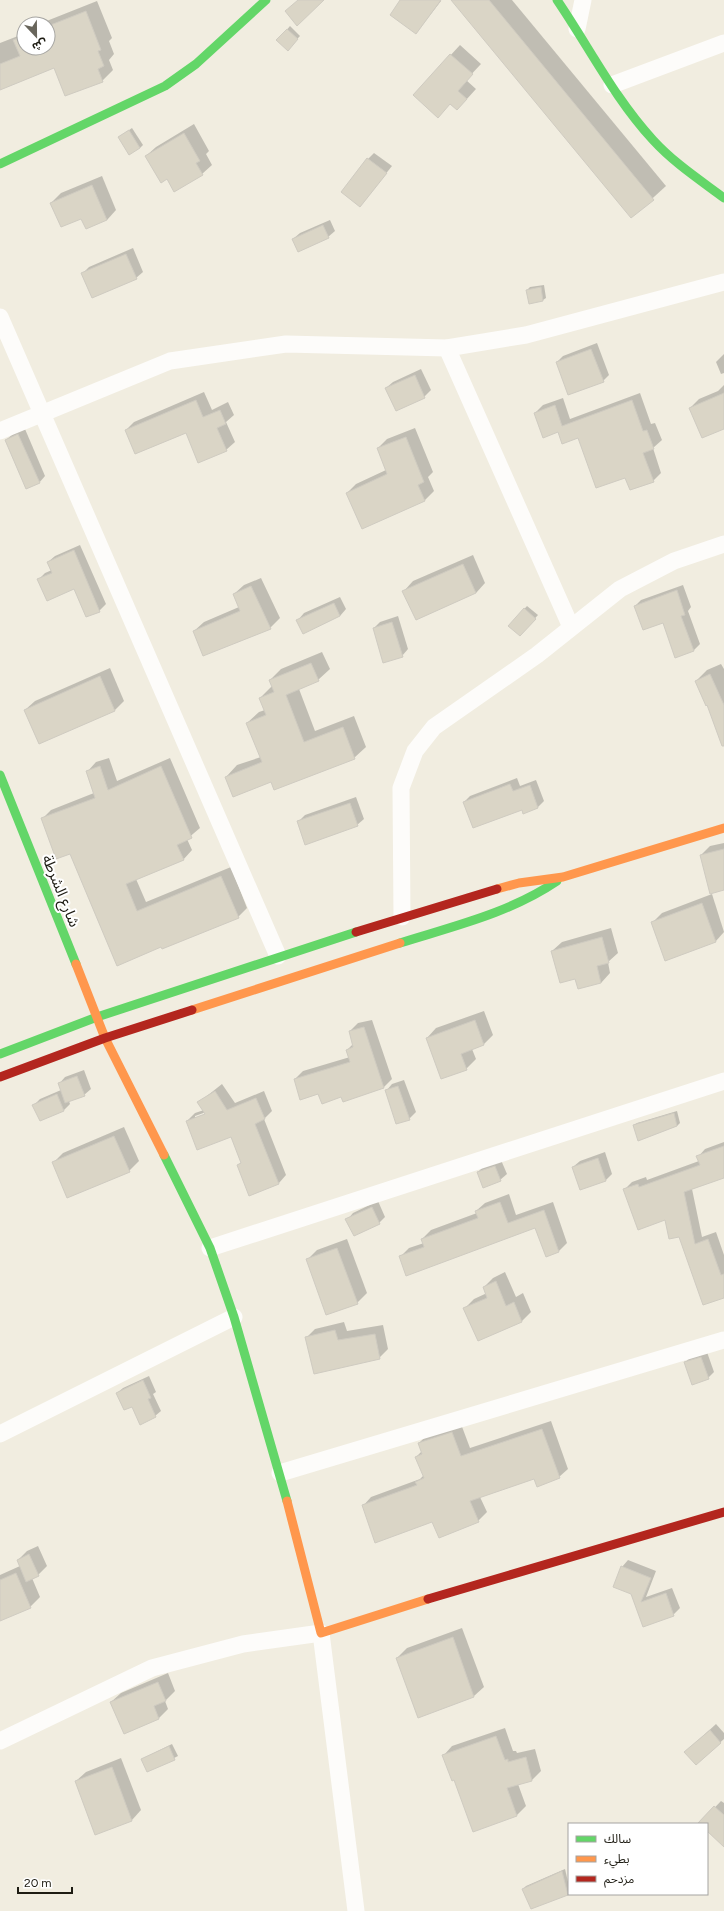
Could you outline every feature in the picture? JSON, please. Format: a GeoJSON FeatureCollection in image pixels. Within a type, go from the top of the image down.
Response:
{"type":"FeatureCollection","features":[{"type":"Feature","properties":{"kind":"street"},"geometry":{"type":"LineString","coordinates":[[0,164],[165,86],[196,64],[240,22],[266,0]]}},
{"type":"Feature","properties":{"kind":"street"},"geometry":{"type":"LineString","coordinates":[[557,0],[612,85],[646,132],[669,155],[724,198]]}},
{"type":"Feature","properties":{"kind":"street"},"geometry":{"type":"LineString","coordinates":[[577,29],[583,0]]}},
{"type":"Feature","properties":{"kind":"street"},"geometry":{"type":"LineString","coordinates":[[612,85],[724,43]]}},
{"type":"Feature","properties":{"kind":"street"},"geometry":{"type":"LineString","coordinates":[[0,430],[170,362],[286,344],[447,348],[526,335],[724,282]]}},
{"type":"Feature","properties":{"kind":"street"},"geometry":{"type":"LineString","coordinates":[[0,317],[278,956]]}},
{"type":"Feature","properties":{"kind":"street"},"geometry":{"type":"LineString","coordinates":[[447,348],[571,627]]}},
{"type":"Feature","properties":{"kind":"street"},"geometry":{"type":"LineString","coordinates":[[402,918],[400,788],[415,751],[434,727],[537,655],[620,589],[674,561],[724,544]]}},
{"type":"Feature","properties":{"kind":"street","name":"شارع الشرطة"},"geometry":{"type":"LineString","coordinates":[[0,775],[105,1038],[210,1248],[234,1317],[280,1473],[321,1632]]}},
{"type":"Feature","properties":{"kind":"street"},"geometry":{"type":"LineString","coordinates":[[0,1054],[97,1016],[278,956],[493,889],[519,883],[563,877],[724,828]]}},
{"type":"Feature","properties":{"kind":"street"},"geometry":{"type":"LineString","coordinates":[[0,1077],[105,1038],[476,919],[518,904],[541,892],[563,877]]}},
{"type":"Feature","properties":{"kind":"street"},"geometry":{"type":"LineString","coordinates":[[210,1248],[724,1081]]}},
{"type":"Feature","properties":{"kind":"street"},"geometry":{"type":"LineString","coordinates":[[0,1434],[234,1317]]}},
{"type":"Feature","properties":{"kind":"street"},"geometry":{"type":"LineString","coordinates":[[280,1473],[724,1340]]}},
{"type":"Feature","properties":{"kind":"street"},"geometry":{"type":"LineString","coordinates":[[0,1741],[152,1668],[243,1644],[321,1632],[404,1606],[724,1512]]}},
{"type":"Feature","properties":{"kind":"street"},"geometry":{"type":"LineString","coordinates":[[321,1632],[356,1911]]}},
{"type":"Feature","properties":{"kind":"building"},"geometry":{"type":"Polygon","coordinates":[[[298,0],[324,0],[297,26],[285,11],[298,0]]]}},
{"type":"Feature","properties":{"kind":"building"},"geometry":{"type":"Polygon","coordinates":[[[400,0],[441,0],[416,34],[390,15],[400,0]]]}},
{"type":"Feature","properties":{"kind":"building"},"geometry":{"type":"Polygon","coordinates":[[[451,0],[489,0],[654,200],[631,218],[451,0]]]}},
{"type":"Feature","properties":{"kind":"building"},"geometry":{"type":"Polygon","coordinates":[[[86,11],[101,50],[98,51],[104,66],[98,69],[103,82],[65,96],[54,68],[0,90],[0,64],[20,56],[56,56],[56,23],[86,11]]]}},
{"type":"Feature","properties":{"kind":"building"},"geometry":{"type":"Polygon","coordinates":[[[287,29],[298,39],[288,51],[276,40],[287,29]]]}},
{"type":"Feature","properties":{"kind":"building"},"geometry":{"type":"Polygon","coordinates":[[[16,39],[16,47],[13,40],[16,39]]]}},
{"type":"Feature","properties":{"kind":"building"},"geometry":{"type":"Polygon","coordinates":[[[450,54],[473,74],[458,91],[467,99],[457,110],[450,104],[438,118],[413,95],[450,54]]]}},
{"type":"Feature","properties":{"kind":"building"},"geometry":{"type":"Polygon","coordinates":[[[129,130],[140,148],[129,155],[118,137],[129,130]]]}},
{"type":"Feature","properties":{"kind":"building"},"geometry":{"type":"Polygon","coordinates":[[[184,133],[200,161],[196,163],[203,175],[174,192],[167,179],[161,183],[145,156],[184,133]]]}},
{"type":"Feature","properties":{"kind":"building"},"geometry":{"type":"Polygon","coordinates":[[[367,158],[387,173],[360,207],[341,192],[367,158]]]}},
{"type":"Feature","properties":{"kind":"building"},"geometry":{"type":"Polygon","coordinates":[[[92,185],[107,220],[86,229],[81,219],[61,227],[50,203],[92,185]]]}},
{"type":"Feature","properties":{"kind":"building"},"geometry":{"type":"Polygon","coordinates":[[[323,225],[329,238],[298,252],[292,239],[323,225]]]}},
{"type":"Feature","properties":{"kind":"building"},"geometry":{"type":"Polygon","coordinates":[[[126,254],[137,279],[92,298],[81,273],[126,254]]]}},
{"type":"Feature","properties":{"kind":"building"},"geometry":{"type":"Polygon","coordinates":[[[541,287],[543,301],[529,304],[526,290],[541,287]]]}},
{"type":"Feature","properties":{"kind":"building"},"geometry":{"type":"Polygon","coordinates":[[[591,349],[604,382],[568,395],[556,362],[591,349]]]}},
{"type":"Feature","properties":{"kind":"building"},"geometry":{"type":"Polygon","coordinates":[[[415,375],[425,398],[396,411],[385,388],[415,375]]]}},
{"type":"Feature","properties":{"kind":"building"},"geometry":{"type":"Polygon","coordinates":[[[724,393],[724,429],[702,438],[689,408],[724,393]]]}},
{"type":"Feature","properties":{"kind":"building"},"geometry":{"type":"Polygon","coordinates":[[[196,400],[203,417],[220,410],[226,424],[217,428],[227,451],[198,463],[186,433],[135,454],[125,430],[196,400]]]}},
{"type":"Feature","properties":{"kind":"building"},"geometry":{"type":"Polygon","coordinates":[[[632,400],[643,431],[647,430],[654,449],[643,453],[654,482],[630,490],[625,478],[596,488],[578,438],[562,444],[558,432],[543,438],[534,413],[555,405],[562,426],[632,400]]]}},
{"type":"Feature","properties":{"kind":"building"},"geometry":{"type":"Polygon","coordinates":[[[18,434],[40,483],[26,489],[5,440],[18,434]]]}},
{"type":"Feature","properties":{"kind":"building"},"geometry":{"type":"Polygon","coordinates":[[[406,437],[424,482],[418,485],[425,501],[362,529],[346,493],[387,474],[377,448],[406,437]]]}},
{"type":"Feature","properties":{"kind":"building"},"geometry":{"type":"Polygon","coordinates":[[[74,550],[100,612],[86,617],[74,589],[47,601],[37,579],[52,573],[47,562],[74,550]]]}},
{"type":"Feature","properties":{"kind":"building"},"geometry":{"type":"Polygon","coordinates":[[[463,564],[476,593],[416,620],[402,591],[463,564]]]}},
{"type":"Feature","properties":{"kind":"building"},"geometry":{"type":"Polygon","coordinates":[[[251,586],[271,629],[203,656],[193,631],[240,611],[233,594],[251,586]]]}},
{"type":"Feature","properties":{"kind":"building"},"geometry":{"type":"Polygon","coordinates":[[[677,590],[685,615],[681,616],[694,651],[675,658],[663,623],[643,630],[634,606],[677,590]]]}},
{"type":"Feature","properties":{"kind":"building"},"geometry":{"type":"Polygon","coordinates":[[[334,603],[340,616],[303,634],[296,620],[334,603]]]}},
{"type":"Feature","properties":{"kind":"building"},"geometry":{"type":"Polygon","coordinates":[[[524,608],[536,619],[520,636],[508,626],[524,608]]]}},
{"type":"Feature","properties":{"kind":"building"},"geometry":{"type":"Polygon","coordinates":[[[392,622],[403,657],[383,663],[373,628],[392,622]]]}},
{"type":"Feature","properties":{"kind":"building"},"geometry":{"type":"Polygon","coordinates":[[[311,663],[319,681],[286,695],[304,742],[343,727],[355,759],[274,790],[271,782],[233,797],[225,777],[262,762],[246,723],[266,715],[259,698],[274,692],[269,680],[311,663]]]}},
{"type":"Feature","properties":{"kind":"building"},"geometry":{"type":"Polygon","coordinates":[[[710,674],[724,705],[724,746],[722,746],[707,705],[706,706],[695,681],[710,674]]]}},
{"type":"Feature","properties":{"kind":"building"},"geometry":{"type":"Polygon","coordinates":[[[100,676],[115,711],[39,744],[24,710],[100,676]]]}},
{"type":"Feature","properties":{"kind":"building"},"geometry":{"type":"Polygon","coordinates":[[[100,766],[108,790],[161,766],[192,838],[177,845],[184,860],[126,884],[137,911],[221,876],[239,918],[162,949],[161,947],[117,966],[70,854],[56,859],[41,818],[95,798],[86,771],[100,766]]]}},
{"type":"Feature","properties":{"kind":"building"},"geometry":{"type":"Polygon","coordinates":[[[510,784],[513,791],[530,785],[538,808],[523,814],[522,810],[473,828],[463,802],[510,784]]]}},
{"type":"Feature","properties":{"kind":"building"},"geometry":{"type":"Polygon","coordinates":[[[350,803],[358,826],[305,845],[297,821],[350,803]]]}},
{"type":"Feature","properties":{"kind":"building"},"geometry":{"type":"Polygon","coordinates":[[[724,849],[724,890],[710,894],[700,855],[724,849]]]}},
{"type":"Feature","properties":{"kind":"building"},"geometry":{"type":"Polygon","coordinates":[[[702,903],[716,942],[665,961],[651,922],[702,903]]]}},
{"type":"Feature","properties":{"kind":"building"},"geometry":{"type":"Polygon","coordinates":[[[602,937],[609,963],[597,966],[601,983],[578,989],[575,979],[560,983],[551,951],[602,937]]]}},
{"type":"Feature","properties":{"kind":"building"},"geometry":{"type":"Polygon","coordinates":[[[475,1020],[484,1045],[461,1054],[467,1070],[441,1079],[426,1038],[475,1020]]]}},
{"type":"Feature","properties":{"kind":"building"},"geometry":{"type":"Polygon","coordinates":[[[364,1027],[384,1088],[343,1102],[341,1097],[322,1104],[318,1094],[300,1100],[294,1079],[350,1062],[346,1050],[353,1047],[349,1031],[364,1027]]]}},
{"type":"Feature","properties":{"kind":"building"},"geometry":{"type":"Polygon","coordinates":[[[77,1076],[85,1096],[65,1103],[58,1083],[77,1076]]]}},
{"type":"Feature","properties":{"kind":"building"},"geometry":{"type":"Polygon","coordinates":[[[398,1086],[410,1120],[396,1124],[385,1090],[398,1086]]]}},
{"type":"Feature","properties":{"kind":"building"},"geometry":{"type":"Polygon","coordinates":[[[215,1091],[227,1110],[256,1098],[265,1119],[255,1124],[279,1184],[249,1196],[237,1165],[241,1163],[231,1137],[197,1150],[186,1121],[205,1114],[197,1102],[215,1091]]]}},
{"type":"Feature","properties":{"kind":"building"},"geometry":{"type":"Polygon","coordinates":[[[57,1094],[64,1111],[40,1121],[32,1105],[57,1094]]]}},
{"type":"Feature","properties":{"kind":"building"},"geometry":{"type":"Polygon","coordinates":[[[674,1113],[677,1126],[638,1141],[633,1125],[674,1113]]]}},
{"type":"Feature","properties":{"kind":"building"},"geometry":{"type":"Polygon","coordinates":[[[114,1136],[130,1172],[67,1198],[52,1162],[114,1136]]]}},
{"type":"Feature","properties":{"kind":"building"},"geometry":{"type":"Polygon","coordinates":[[[724,1146],[724,1178],[684,1192],[695,1244],[708,1239],[721,1275],[724,1274],[724,1298],[703,1305],[679,1237],[669,1239],[665,1220],[638,1230],[623,1189],[638,1184],[639,1187],[700,1165],[696,1156],[724,1146]]]}},
{"type":"Feature","properties":{"kind":"building"},"geometry":{"type":"Polygon","coordinates":[[[598,1158],[606,1181],[580,1190],[572,1167],[598,1158]]]}},
{"type":"Feature","properties":{"kind":"building"},"geometry":{"type":"Polygon","coordinates":[[[495,1166],[501,1181],[483,1188],[477,1172],[495,1166]]]}},
{"type":"Feature","properties":{"kind":"building"},"geometry":{"type":"Polygon","coordinates":[[[500,1202],[508,1223],[544,1210],[559,1252],[546,1257],[535,1228],[406,1276],[399,1256],[424,1247],[421,1239],[478,1218],[475,1211],[500,1202]]]}},
{"type":"Feature","properties":{"kind":"building"},"geometry":{"type":"Polygon","coordinates":[[[372,1207],[380,1224],[354,1236],[345,1219],[372,1207]]]}},
{"type":"Feature","properties":{"kind":"building"},"geometry":{"type":"Polygon","coordinates":[[[337,1248],[358,1304],[326,1315],[306,1259],[337,1248]]]}},
{"type":"Feature","properties":{"kind":"building"},"geometry":{"type":"Polygon","coordinates":[[[496,1281],[506,1306],[514,1302],[522,1322],[478,1341],[463,1308],[487,1298],[483,1287],[496,1281]]]}},
{"type":"Feature","properties":{"kind":"building"},"geometry":{"type":"Polygon","coordinates":[[[335,1330],[338,1340],[375,1334],[380,1359],[314,1374],[305,1337],[335,1330]]]}},
{"type":"Feature","properties":{"kind":"building"},"geometry":{"type":"Polygon","coordinates":[[[701,1357],[709,1379],[692,1385],[684,1362],[701,1357]]]}},
{"type":"Feature","properties":{"kind":"building"},"geometry":{"type":"Polygon","coordinates":[[[143,1380],[151,1398],[148,1399],[156,1417],[140,1425],[132,1407],[124,1410],[116,1393],[143,1380]]]}},
{"type":"Feature","properties":{"kind":"building"},"geometry":{"type":"Polygon","coordinates":[[[542,1429],[560,1478],[537,1487],[534,1479],[470,1501],[479,1522],[439,1538],[432,1522],[375,1543],[362,1505],[417,1485],[415,1482],[424,1478],[415,1457],[422,1454],[418,1443],[452,1432],[461,1456],[542,1429]]]}},
{"type":"Feature","properties":{"kind":"building"},"geometry":{"type":"Polygon","coordinates":[[[29,1554],[39,1576],[26,1582],[17,1560],[29,1554]]]}},
{"type":"Feature","properties":{"kind":"building"},"geometry":{"type":"Polygon","coordinates":[[[621,1566],[651,1578],[641,1602],[666,1593],[674,1616],[643,1627],[631,1594],[613,1587],[621,1566]]]}},
{"type":"Feature","properties":{"kind":"building"},"geometry":{"type":"Polygon","coordinates":[[[16,1573],[31,1608],[0,1621],[0,1580],[16,1573]]]}},
{"type":"Feature","properties":{"kind":"building"},"geometry":{"type":"Polygon","coordinates":[[[453,1637],[474,1697],[418,1718],[396,1658],[453,1637]]]}},
{"type":"Feature","properties":{"kind":"building"},"geometry":{"type":"Polygon","coordinates":[[[158,1682],[166,1701],[154,1706],[159,1719],[124,1734],[110,1702],[158,1682]]]}},
{"type":"Feature","properties":{"kind":"building"},"geometry":{"type":"Polygon","coordinates":[[[710,1730],[721,1743],[696,1765],[684,1752],[710,1730]]]}},
{"type":"Feature","properties":{"kind":"building"},"geometry":{"type":"Polygon","coordinates":[[[496,1736],[505,1760],[508,1759],[508,1762],[526,1757],[532,1781],[507,1788],[517,1816],[473,1832],[454,1780],[452,1781],[442,1755],[496,1736]]]}},
{"type":"Feature","properties":{"kind":"building"},"geometry":{"type":"Polygon","coordinates":[[[169,1746],[175,1760],[147,1772],[141,1759],[169,1746]]]}},
{"type":"Feature","properties":{"kind":"building"},"geometry":{"type":"Polygon","coordinates":[[[112,1767],[132,1821],[95,1835],[75,1781],[112,1767]]]}},
{"type":"Feature","properties":{"kind":"building"},"geometry":{"type":"Polygon","coordinates":[[[714,1806],[724,1815],[724,1847],[708,1832],[708,1823],[698,1823],[714,1806]]]}},
{"type":"Feature","properties":{"kind":"building"},"geometry":{"type":"Polygon","coordinates":[[[562,1871],[568,1895],[531,1909],[522,1889],[562,1871]]]}},
{"type":"Feature","properties":{"kind":"traffic: fast"},"geometry":{"type":"LineString","coordinates":[[0,164],[165,86],[196,64],[266,0]]}},
{"type":"Feature","properties":{"kind":"traffic: fast"},"geometry":{"type":"LineString","coordinates":[[557,0],[614,90],[639,124],[661,148],[687,171],[724,198]]}},
{"type":"Feature","properties":{"kind":"traffic: fast"},"geometry":{"type":"LineString","coordinates":[[0,775],[76,964]]}},
{"type":"Feature","properties":{"kind":"traffic: fast"},"geometry":{"type":"LineString","coordinates":[[400,943],[481,918],[520,902],[557,881]]}},
{"type":"Feature","properties":{"kind":"traffic: fast"},"geometry":{"type":"LineString","coordinates":[[0,1054],[97,1017],[356,932]]}},
{"type":"Feature","properties":{"kind":"traffic: fast"},"geometry":{"type":"LineString","coordinates":[[164,1155],[210,1248],[234,1317],[287,1501]]}},
{"type":"Feature","properties":{"kind":"traffic: slow"},"geometry":{"type":"LineString","coordinates":[[497,889],[519,883],[563,877],[724,828]]}},
{"type":"Feature","properties":{"kind":"traffic: slow"},"geometry":{"type":"LineString","coordinates":[[192,1010],[400,943]]}},
{"type":"Feature","properties":{"kind":"traffic: slow"},"geometry":{"type":"LineString","coordinates":[[76,964],[105,1038],[164,1155]]}},
{"type":"Feature","properties":{"kind":"traffic: slow"},"geometry":{"type":"LineString","coordinates":[[287,1501],[321,1633],[428,1599]]}},
{"type":"Feature","properties":{"kind":"traffic: jam"},"geometry":{"type":"LineString","coordinates":[[356,932],[497,889]]}},
{"type":"Feature","properties":{"kind":"traffic: jam"},"geometry":{"type":"LineString","coordinates":[[0,1077],[105,1038],[192,1010]]}},
{"type":"Feature","properties":{"kind":"traffic: jam"},"geometry":{"type":"LineString","coordinates":[[428,1599],[724,1512]]}}]}
